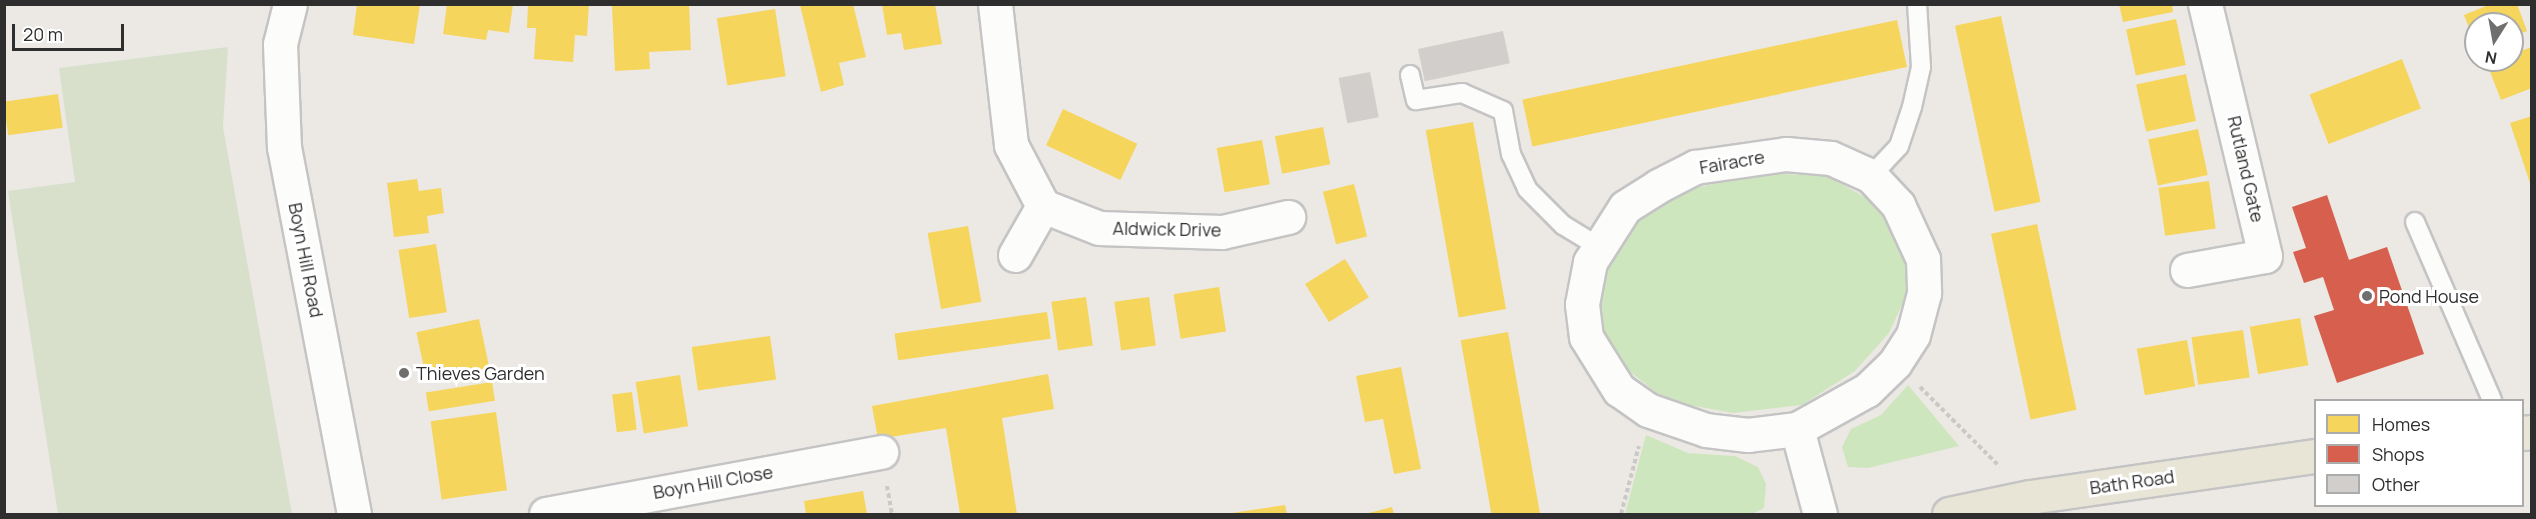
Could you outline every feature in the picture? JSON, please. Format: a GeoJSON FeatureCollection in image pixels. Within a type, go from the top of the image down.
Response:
{"type":"FeatureCollection","features":[{"type":"Feature","properties":{"kind":"main road","name":"Bath Road"},"geometry":{"type":"LineString","coordinates":[[1960,513],[2030,497],[2314,456]]}},
{"type":"Feature","properties":{"kind":"street","name":"Boyn Hill Road"},"geometry":{"type":"LineString","coordinates":[[290,4],[280,44],[284,147],[354,514]]}},
{"type":"Feature","properties":{"kind":"street"},"geometry":{"type":"LineString","coordinates":[[995,4],[1011,146],[1043,206],[1016,255]]}},
{"type":"Feature","properties":{"kind":"street","name":"Rutland Gate"},"geometry":{"type":"LineString","coordinates":[[2187,270],[2265,256],[2205,4]]}},
{"type":"Feature","properties":{"kind":"street","name":"Fairacre"},"geometry":{"type":"LineString","coordinates":[[1786,154],[1830,158],[1871,176],[1898,205],[1923,259],[1924,293],[1913,335],[1895,363],[1867,390],[1797,429],[1748,435],[1706,430],[1648,410],[1619,390],[1586,337],[1582,304],[1590,262],[1625,207],[1695,167],[1786,154]]}},
{"type":"Feature","properties":{"kind":"street","name":"Aldwick Drive"},"geometry":{"type":"LineString","coordinates":[[1043,206],[1098,228],[1222,232],[1288,217]]}},
{"type":"Feature","properties":{"kind":"street"},"geometry":{"type":"LineString","coordinates":[[1797,429],[1820,514]]}},
{"type":"Feature","properties":{"kind":"street","name":"Boyn Hill Close"},"geometry":{"type":"LineString","coordinates":[[546,514],[881,452]]}},
{"type":"Feature","properties":{"kind":"lane"},"geometry":{"type":"LineString","coordinates":[[1871,176],[1899,146],[1912,107],[1921,67],[1917,4]]}},
{"type":"Feature","properties":{"kind":"lane"},"geometry":{"type":"LineString","coordinates":[[1410,75],[1416,100],[1462,93],[1503,111],[1511,153],[1527,189],[1563,225],[1599,247]]}},
{"type":"Feature","properties":{"kind":"lane"},"geometry":{"type":"LineString","coordinates":[[2415,222],[2492,399]]}},
{"type":"Feature","properties":{"kind":"path"},"geometry":{"type":"LineString","coordinates":[[1895,363],[2030,497]]}},
{"type":"Feature","properties":{"kind":"path"},"geometry":{"type":"LineString","coordinates":[[1621,514],[1648,410]]}},
{"type":"Feature","properties":{"kind":"green space"},"geometry":{"type":"Polygon","coordinates":[[[228,47],[223,127],[292,514],[58,514],[8,191],[75,182],[59,68],[228,47]]]}},
{"type":"Feature","properties":{"kind":"green space"},"geometry":{"type":"Polygon","coordinates":[[[1759,173],[1827,176],[1881,206],[1907,241],[1909,290],[1889,333],[1855,371],[1802,405],[1733,413],[1667,401],[1619,363],[1599,318],[1604,270],[1629,223],[1687,190],[1759,173]]]}},
{"type":"Feature","properties":{"kind":"green space"},"geometry":{"type":"Polygon","coordinates":[[[1908,385],[1959,446],[1868,468],[1848,467],[1842,447],[1851,429],[1881,415],[1908,385]]]}},
{"type":"Feature","properties":{"kind":"green space"},"geometry":{"type":"Polygon","coordinates":[[[1646,435],[1688,453],[1735,456],[1758,467],[1766,484],[1764,508],[1752,514],[1625,514],[1646,435]]]}},
{"type":"Feature","properties":{"kind":"building: Homes"},"geometry":{"type":"Polygon","coordinates":[[[357,4],[420,4],[414,44],[353,35],[357,4]]]}},
{"type":"Feature","properties":{"kind":"building: Homes"},"geometry":{"type":"Polygon","coordinates":[[[447,4],[513,4],[509,33],[488,30],[486,40],[443,34],[447,4]]]}},
{"type":"Feature","properties":{"kind":"building: Homes"},"geometry":{"type":"Polygon","coordinates":[[[528,4],[589,4],[587,36],[575,35],[573,62],[534,59],[536,28],[527,28],[528,4]]]}},
{"type":"Feature","properties":{"kind":"building: Homes"},"geometry":{"type":"Polygon","coordinates":[[[689,4],[691,50],[649,52],[650,69],[615,71],[612,6],[689,4]]]}},
{"type":"Feature","properties":{"kind":"building: Homes"},"geometry":{"type":"Polygon","coordinates":[[[853,4],[866,57],[839,63],[844,85],[821,92],[800,5],[853,4]]]}},
{"type":"Feature","properties":{"kind":"building: Homes"},"geometry":{"type":"Polygon","coordinates":[[[882,4],[935,4],[942,44],[904,50],[901,33],[887,35],[882,4]]]}},
{"type":"Feature","properties":{"kind":"building: Homes"},"geometry":{"type":"Polygon","coordinates":[[[2119,4],[2172,4],[2173,12],[2123,22],[2119,4]]]}},
{"type":"Feature","properties":{"kind":"building: Homes"},"geometry":{"type":"Polygon","coordinates":[[[2491,4],[2517,4],[2520,12],[2471,12],[2491,4]]]}},
{"type":"Feature","properties":{"kind":"building: Homes"},"geometry":{"type":"Polygon","coordinates":[[[775,9],[786,76],[727,85],[717,18],[775,9]]]}},
{"type":"Feature","properties":{"kind":"building: Homes"},"geometry":{"type":"Polygon","coordinates":[[[2001,16],[2041,202],[1995,212],[1955,26],[2001,16]]]}},
{"type":"Feature","properties":{"kind":"building: Homes"},"geometry":{"type":"Polygon","coordinates":[[[2176,19],[2186,65],[2136,76],[2126,30],[2176,19]]]}},
{"type":"Feature","properties":{"kind":"building: Homes"},"geometry":{"type":"Polygon","coordinates":[[[1897,20],[1907,67],[1532,147],[1522,100],[1897,20]]]}},
{"type":"Feature","properties":{"kind":"building: Homes"},"geometry":{"type":"Polygon","coordinates":[[[2532,47],[2532,88],[2501,100],[2490,72],[2524,72],[2524,50],[2532,47]]]}},
{"type":"Feature","properties":{"kind":"building: Homes"},"geometry":{"type":"Polygon","coordinates":[[[2402,59],[2421,108],[2329,144],[2310,94],[2402,59]]]}},
{"type":"Feature","properties":{"kind":"building: Homes"},"geometry":{"type":"Polygon","coordinates":[[[2186,74],[2196,121],[2146,132],[2136,85],[2186,74]]]}},
{"type":"Feature","properties":{"kind":"building: Homes"},"geometry":{"type":"Polygon","coordinates":[[[58,94],[63,128],[8,135],[4,102],[58,94]]]}},
{"type":"Feature","properties":{"kind":"building: Homes"},"geometry":{"type":"Polygon","coordinates":[[[1063,109],[1137,144],[1120,180],[1046,145],[1063,109]]]}},
{"type":"Feature","properties":{"kind":"building: Homes"},"geometry":{"type":"Polygon","coordinates":[[[2532,116],[2532,186],[2531,186],[2510,123],[2532,116]]]}},
{"type":"Feature","properties":{"kind":"building: Homes"},"geometry":{"type":"Polygon","coordinates":[[[1473,122],[1506,309],[1459,317],[1426,130],[1473,122]]]}},
{"type":"Feature","properties":{"kind":"building: Homes"},"geometry":{"type":"Polygon","coordinates":[[[1323,127],[1330,164],[1282,174],[1275,136],[1323,127]]]}},
{"type":"Feature","properties":{"kind":"building: Homes"},"geometry":{"type":"Polygon","coordinates":[[[2198,129],[2208,175],[2158,186],[2148,140],[2198,129]]]}},
{"type":"Feature","properties":{"kind":"building: Homes"},"geometry":{"type":"Polygon","coordinates":[[[1262,140],[1270,184],[1225,192],[1217,148],[1262,140]]]}},
{"type":"Feature","properties":{"kind":"building: Homes"},"geometry":{"type":"Polygon","coordinates":[[[417,179],[419,191],[441,188],[444,213],[427,216],[429,233],[394,237],[387,183],[417,179]]]}},
{"type":"Feature","properties":{"kind":"building: Homes"},"geometry":{"type":"Polygon","coordinates":[[[2209,181],[2216,229],[2165,236],[2158,188],[2209,181]]]}},
{"type":"Feature","properties":{"kind":"building: Homes"},"geometry":{"type":"Polygon","coordinates":[[[1354,184],[1367,236],[1336,244],[1323,192],[1354,184]]]}},
{"type":"Feature","properties":{"kind":"building: Homes"},"geometry":{"type":"Polygon","coordinates":[[[2037,224],[2077,410],[2031,420],[1991,234],[2037,224]]]}},
{"type":"Feature","properties":{"kind":"building: Homes"},"geometry":{"type":"Polygon","coordinates":[[[968,226],[981,302],[941,309],[928,233],[968,226]]]}},
{"type":"Feature","properties":{"kind":"building: Homes"},"geometry":{"type":"Polygon","coordinates":[[[436,244],[447,312],[409,318],[398,250],[436,244]]]}},
{"type":"Feature","properties":{"kind":"building: Homes"},"geometry":{"type":"Polygon","coordinates":[[[1345,259],[1369,297],[1329,322],[1305,284],[1345,259]]]}},
{"type":"Feature","properties":{"kind":"building: Homes"},"geometry":{"type":"Polygon","coordinates":[[[1219,287],[1226,331],[1181,339],[1174,294],[1219,287]]]}},
{"type":"Feature","properties":{"kind":"building: Homes"},"geometry":{"type":"Polygon","coordinates":[[[1086,297],[1093,346],[1058,350],[1051,302],[1086,297]]]}},
{"type":"Feature","properties":{"kind":"building: Homes"},"geometry":{"type":"Polygon","coordinates":[[[1149,297],[1156,346],[1121,350],[1114,302],[1149,297]]]}},
{"type":"Feature","properties":{"kind":"building: Homes"},"geometry":{"type":"Polygon","coordinates":[[[1047,312],[1051,339],[898,360],[894,333],[1047,312]]]}},
{"type":"Feature","properties":{"kind":"building: Homes"},"geometry":{"type":"Polygon","coordinates":[[[2300,318],[2308,365],[2258,374],[2250,327],[2300,318]]]}},
{"type":"Feature","properties":{"kind":"building: Homes"},"geometry":{"type":"Polygon","coordinates":[[[479,319],[489,368],[427,381],[416,332],[479,319]]]}},
{"type":"Feature","properties":{"kind":"building: Homes"},"geometry":{"type":"Polygon","coordinates":[[[2243,330],[2250,378],[2198,385],[2192,337],[2243,330]]]}},
{"type":"Feature","properties":{"kind":"building: Homes"},"geometry":{"type":"Polygon","coordinates":[[[1508,332],[1540,514],[1491,514],[1461,340],[1508,332]]]}},
{"type":"Feature","properties":{"kind":"building: Homes"},"geometry":{"type":"Polygon","coordinates":[[[770,336],[776,380],[698,391],[692,347],[770,336]]]}},
{"type":"Feature","properties":{"kind":"building: Homes"},"geometry":{"type":"Polygon","coordinates":[[[2187,340],[2195,386],[2145,395],[2137,349],[2187,340]]]}},
{"type":"Feature","properties":{"kind":"building: Homes"},"geometry":{"type":"Polygon","coordinates":[[[1401,367],[1421,469],[1394,474],[1383,419],[1365,422],[1356,376],[1401,367]]]}},
{"type":"Feature","properties":{"kind":"building: Homes"},"geometry":{"type":"Polygon","coordinates":[[[1048,374],[1054,409],[1002,418],[1017,514],[960,514],[946,428],[878,439],[872,406],[1048,374]]]}},
{"type":"Feature","properties":{"kind":"building: Homes"},"geometry":{"type":"Polygon","coordinates":[[[680,375],[688,426],[644,433],[636,382],[680,375]]]}},
{"type":"Feature","properties":{"kind":"building: Homes"},"geometry":{"type":"Polygon","coordinates":[[[492,382],[495,401],[429,411],[426,392],[492,382]]]}},
{"type":"Feature","properties":{"kind":"building: Homes"},"geometry":{"type":"Polygon","coordinates":[[[632,392],[637,430],[617,432],[612,394],[632,392]]]}},
{"type":"Feature","properties":{"kind":"building: Homes"},"geometry":{"type":"Polygon","coordinates":[[[496,412],[507,490],[442,499],[431,421],[496,412]]]}},
{"type":"Feature","properties":{"kind":"building: Homes"},"geometry":{"type":"Polygon","coordinates":[[[863,491],[867,514],[806,514],[804,501],[863,491]]]}},
{"type":"Feature","properties":{"kind":"building: Homes"},"geometry":{"type":"Polygon","coordinates":[[[1285,505],[1287,514],[1232,514],[1232,513],[1285,505]]]}},
{"type":"Feature","properties":{"kind":"building: Homes"},"geometry":{"type":"Polygon","coordinates":[[[1392,507],[1394,514],[1365,514],[1392,507]]]}},
{"type":"Feature","properties":{"kind":"building: Shops","name":"Pond House"},"geometry":{"type":"Polygon","coordinates":[[[2327,195],[2349,260],[2387,247],[2424,354],[2337,383],[2314,316],[2334,310],[2323,277],[2304,283],[2293,252],[2306,248],[2292,207],[2327,195]]]}},
{"type":"Feature","properties":{"kind":"building: Other"},"geometry":{"type":"Polygon","coordinates":[[[1503,31],[1510,63],[1425,81],[1418,49],[1503,31]]]}},
{"type":"Feature","properties":{"kind":"building: Other"},"geometry":{"type":"Polygon","coordinates":[[[1370,72],[1379,117],[1347,123],[1339,78],[1370,72]]]}},
{"type":"Feature","properties":{"kind":"place","name":"Pond House"},"geometry":{"type":"Point","coordinates":[2367,296]}},
{"type":"Feature","properties":{"kind":"place","name":"Thieves Garden"},"geometry":{"type":"Point","coordinates":[404,373]}}]}
